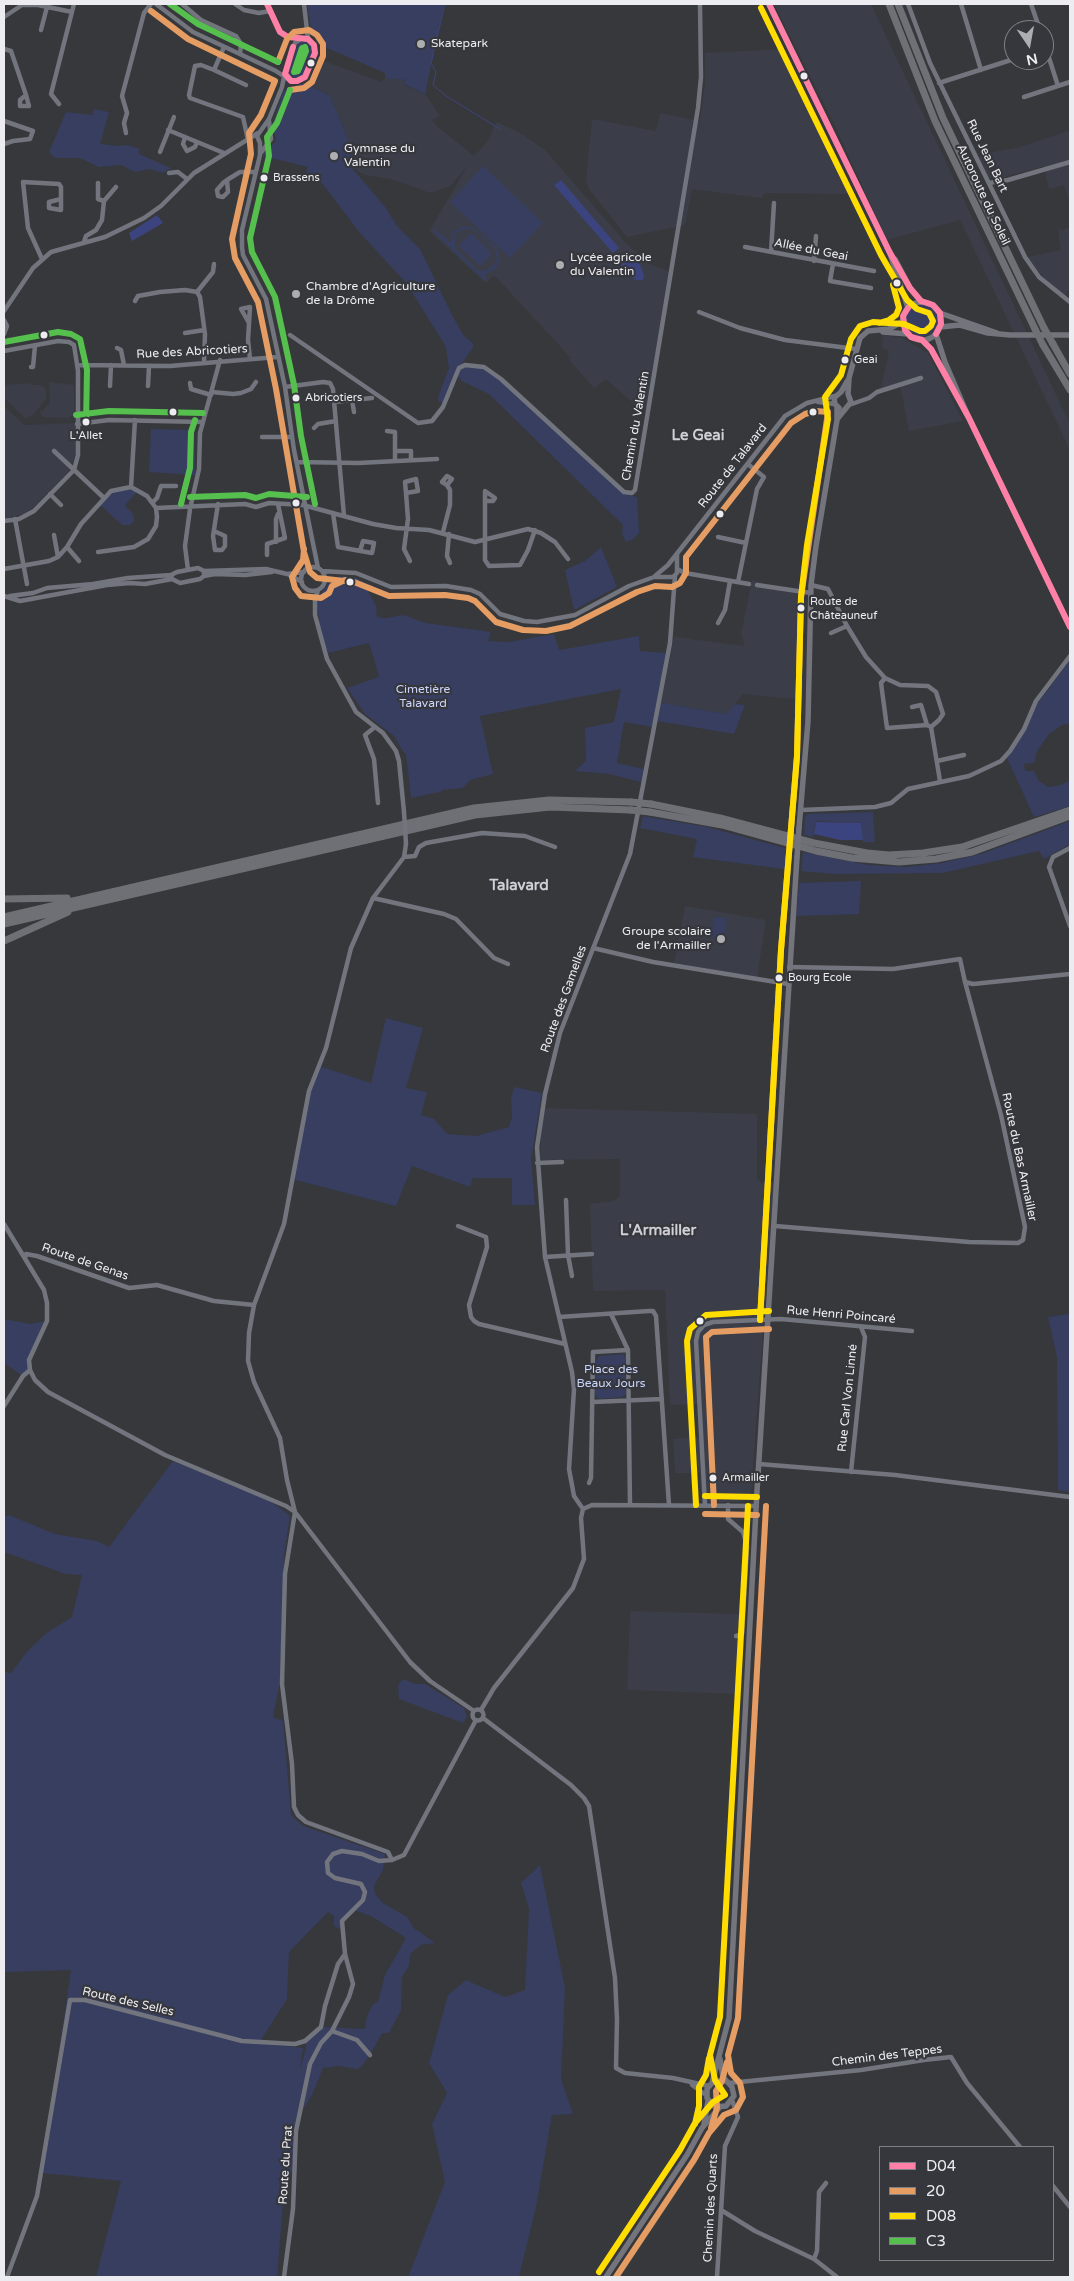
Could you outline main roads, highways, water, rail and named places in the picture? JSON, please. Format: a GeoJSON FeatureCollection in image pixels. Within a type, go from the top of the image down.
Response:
{"type":"FeatureCollection","features":[{"type":"Feature","properties":{"kind":"highway","name":"Autoroute du Soleil"},"geometry":{"type":"LineString","coordinates":[[889,4],[902,42],[935,120],[1035,329],[1070,390]]}},
{"type":"Feature","properties":{"kind":"highway","name":"Autoroute du Soleil"},"geometry":{"type":"LineString","coordinates":[[898,4],[943,118],[1044,328],[1070,374]]}},
{"type":"Feature","properties":{"kind":"highway"},"geometry":{"type":"LineString","coordinates":[[4,917],[474,808],[548,800],[631,806],[720,818],[823,844],[867,853],[889,855],[923,853],[962,847],[1070,810]]}},
{"type":"Feature","properties":{"kind":"highway"},"geometry":{"type":"LineString","coordinates":[[4,924],[475,815],[550,807],[631,806]]}},
{"type":"Feature","properties":{"kind":"highway"},"geometry":{"type":"LineString","coordinates":[[650,808],[722,825],[816,851],[852,858],[899,862],[936,859],[972,852],[1070,816]]}},
{"type":"Feature","properties":{"kind":"highway"},"geometry":{"type":"LineString","coordinates":[[4,899],[49,900],[90,897]]}},
{"type":"Feature","properties":{"kind":"highway"},"geometry":{"type":"LineString","coordinates":[[4,941],[82,906]]}},
{"type":"Feature","properties":{"kind":"main road"},"geometry":{"type":"LineString","coordinates":[[769,4],[889,250],[910,288],[921,301],[933,305],[940,313],[980,325],[1002,335]]}},
{"type":"Feature","properties":{"kind":"main road"},"geometry":{"type":"LineString","coordinates":[[879,331],[893,328],[903,322],[908,308],[889,250]]}},
{"type":"Feature","properties":{"kind":"main road"},"geometry":{"type":"LineString","coordinates":[[908,308],[921,301]]}},
{"type":"Feature","properties":{"kind":"main road"},"geometry":{"type":"LineString","coordinates":[[903,322],[908,334],[914,339],[922,340],[936,334],[940,327],[940,313]]}},
{"type":"Feature","properties":{"kind":"main road"},"geometry":{"type":"LineString","coordinates":[[940,327],[960,325],[1002,335],[1070,335]]}},
{"type":"Feature","properties":{"kind":"main road"},"geometry":{"type":"LineString","coordinates":[[837,420],[847,407],[849,378],[862,335],[868,331],[908,334]]}},
{"type":"Feature","properties":{"kind":"main road"},"geometry":{"type":"LineString","coordinates":[[936,334],[945,362],[969,418],[1070,626]]}},
{"type":"Feature","properties":{"kind":"main road"},"geometry":{"type":"LineString","coordinates":[[922,340],[931,349],[969,418]]}},
{"type":"Feature","properties":{"kind":"main road"},"geometry":{"type":"LineString","coordinates":[[702,2128],[708,2102],[706,2094],[711,2084],[729,2018],[756,1506],[776,1226],[788,984],[808,721],[811,585],[837,420],[835,396],[841,392],[849,378]]}},
{"type":"Feature","properties":{"kind":"main road"},"geometry":{"type":"LineString","coordinates":[[841,392],[849,396]]}},
{"type":"Feature","properties":{"kind":"main road"},"geometry":{"type":"LineString","coordinates":[[836,405],[847,407]]}},
{"type":"Feature","properties":{"kind":"main road"},"geometry":{"type":"LineString","coordinates":[[606,2277],[687,2156],[702,2128],[719,2108],[726,2106],[732,2100],[734,2092],[727,2082],[719,2055]]}},
{"type":"Feature","properties":{"kind":"main road"},"geometry":{"type":"LineString","coordinates":[[711,2084],[727,2082]]}},
{"type":"Feature","properties":{"kind":"main road"},"geometry":{"type":"LineString","coordinates":[[708,2102],[719,2108]]}},
{"type":"Feature","properties":{"kind":"water"},"geometry":{"type":"Polygon","coordinates":[[[561,180],[619,248],[613,253],[554,185],[561,180]]]}},
{"type":"Feature","properties":{"kind":"water"},"geometry":{"type":"Polygon","coordinates":[[[157,215],[163,223],[132,241],[129,233],[157,215]]]}},
{"type":"Feature","properties":{"kind":"water"},"geometry":{"type":"Polygon","coordinates":[[[623,254],[632,257],[640,265],[644,275],[643,280],[636,280],[623,270],[619,260],[623,254]]]}},
{"type":"Feature","properties":{"kind":"water"},"geometry":{"type":"Polygon","coordinates":[[[816,822],[861,823],[863,840],[840,840],[814,834],[816,822]]]}},
{"type":"Feature","properties":{"kind":"waterway"},"geometry":{"type":"LineString","coordinates":[[445,4],[431,63],[436,72],[433,85],[446,96],[500,129]]}},
{"type":"Feature","properties":{"kind":"place","name":"Skatepark"},"geometry":{"type":"Point","coordinates":[421,44]}},
{"type":"Feature","properties":{"kind":"place","name":"Gymnase du Valentin"},"geometry":{"type":"Point","coordinates":[334,156]}},
{"type":"Feature","properties":{"kind":"place","name":"Brassens"},"geometry":{"type":"Point","coordinates":[264,178]}},
{"type":"Feature","properties":{"kind":"place","name":"Lycée agricole du Valentin"},"geometry":{"type":"Point","coordinates":[560,265]}},
{"type":"Feature","properties":{"kind":"place","name":"Chambre d'Agriculture de la Drôme"},"geometry":{"type":"Point","coordinates":[296,294]}},
{"type":"Feature","properties":{"kind":"place","name":"Geai"},"geometry":{"type":"Point","coordinates":[845,360]}},
{"type":"Feature","properties":{"kind":"place","name":"Abricotiers"},"geometry":{"type":"Point","coordinates":[296,398]}},
{"type":"Feature","properties":{"kind":"place","name":"L'Allet"},"geometry":{"type":"Point","coordinates":[86,422]}},
{"type":"Feature","properties":{"kind":"place","name":"Route de Châteauneuf"},"geometry":{"type":"Point","coordinates":[801,608]}},
{"type":"Feature","properties":{"kind":"place","name":"Groupe scolaire de l'Armailler"},"geometry":{"type":"Point","coordinates":[721,939]}},
{"type":"Feature","properties":{"kind":"place","name":"Bourg Ecole"},"geometry":{"type":"Point","coordinates":[779,978]}},
{"type":"Feature","properties":{"kind":"place","name":"Armailler"},"geometry":{"type":"Point","coordinates":[713,1478]}},
{"type":"Feature","properties":{"kind":"district","name":"Le Geai"},"geometry":{"type":"Point","coordinates":[698,436]}},
{"type":"Feature","properties":{"kind":"district","name":"Talavard"},"geometry":{"type":"Point","coordinates":[519,886]}},
{"type":"Feature","properties":{"kind":"district","name":"L'Armailler"},"geometry":{"type":"Point","coordinates":[658,1231]}},
{"type":"Feature","properties":{"kind":"park label","name":"Cimetière Talavard"},"geometry":{"type":"Point","coordinates":[423,697]}},
{"type":"Feature","properties":{"kind":"park label","name":"Place des Beaux Jours"},"geometry":{"type":"Point","coordinates":[611,1377]}}]}
